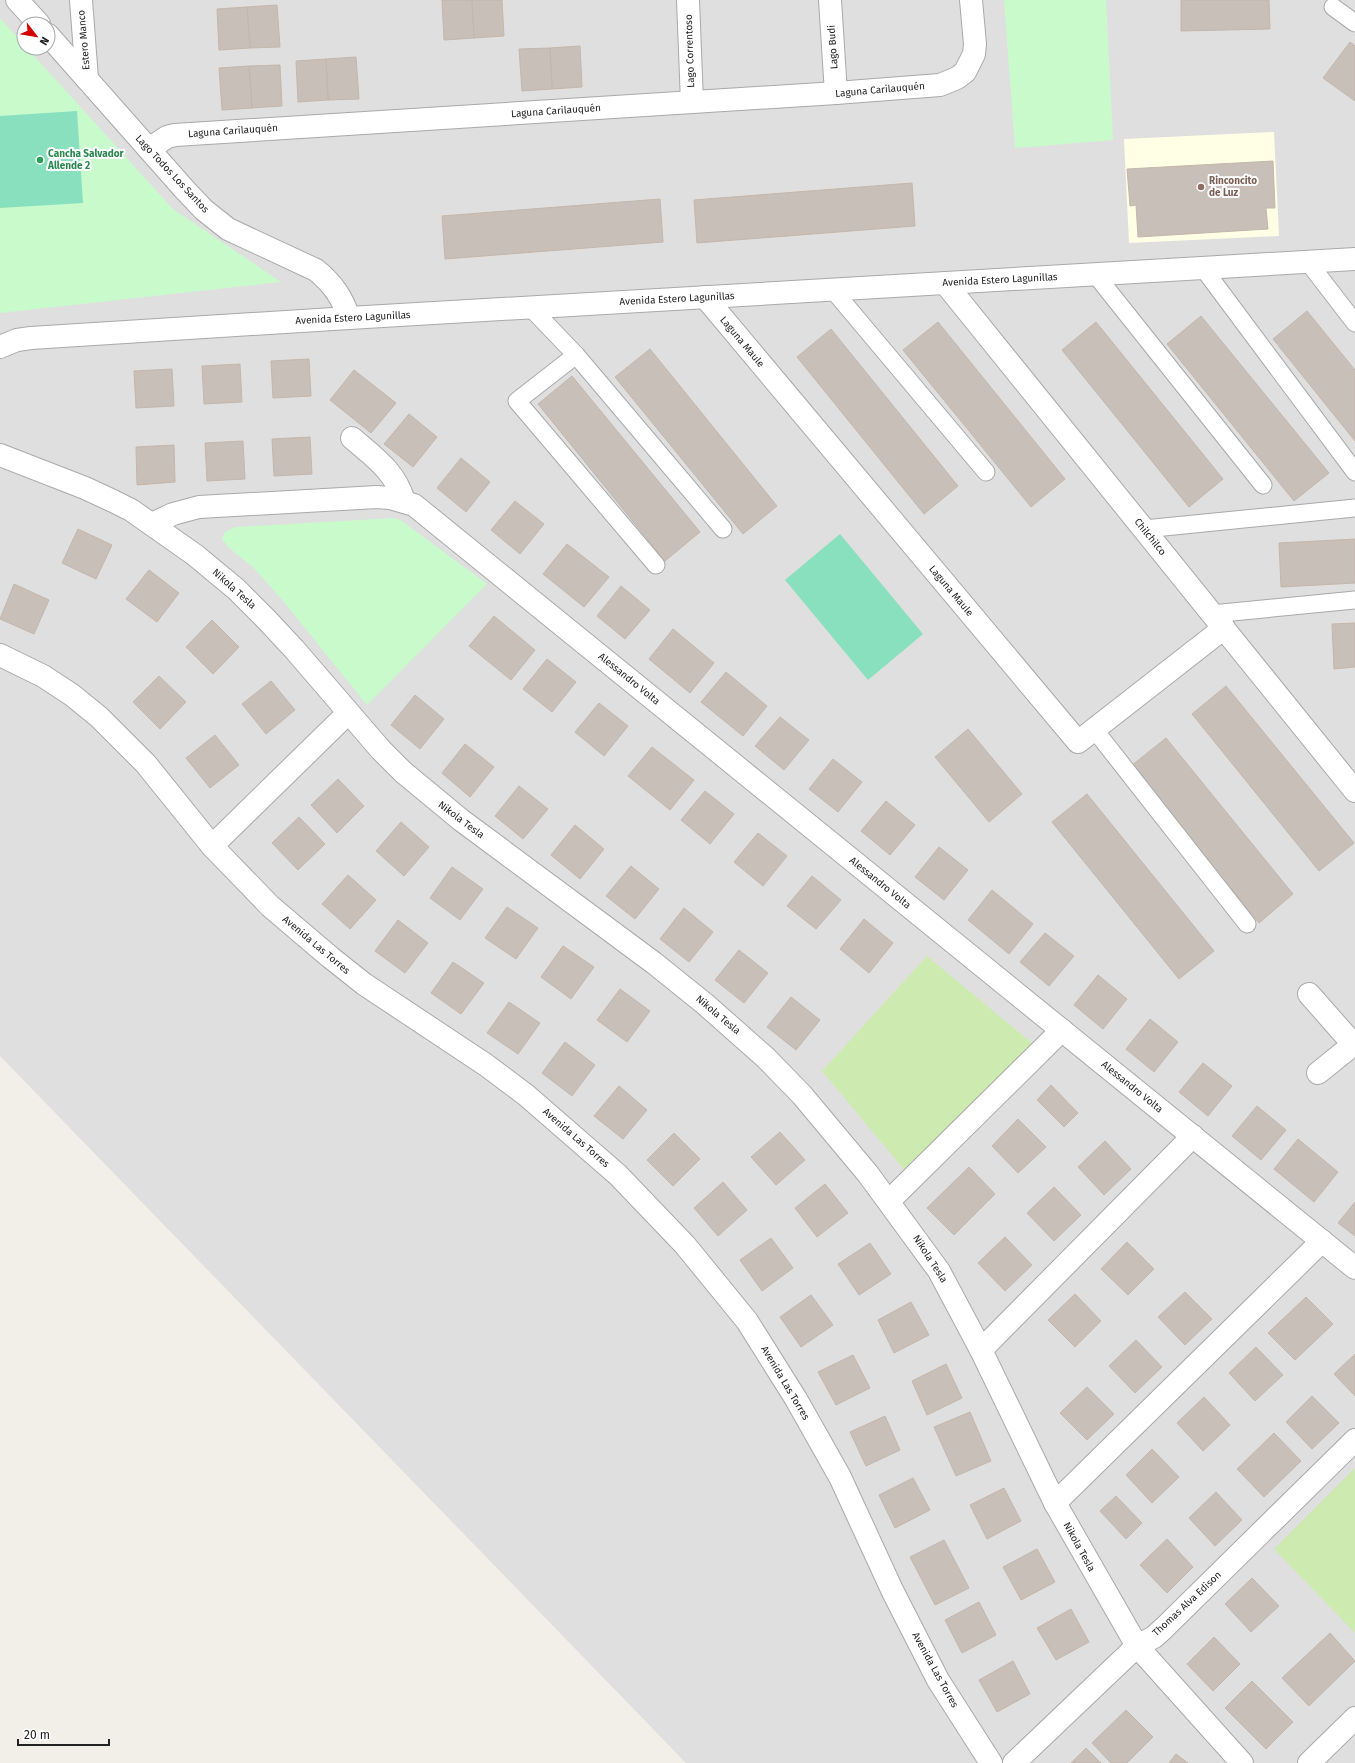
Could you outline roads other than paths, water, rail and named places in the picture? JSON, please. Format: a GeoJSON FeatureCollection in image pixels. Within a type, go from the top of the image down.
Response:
{"type":"FeatureCollection","features":[{"type":"Feature","properties":{"kind":"street"},"geometry":{"type":"LineString","coordinates":[[17,0],[32,16]]}},
{"type":"Feature","properties":{"kind":"street","name":"Estero Manco"},"geometry":{"type":"LineString","coordinates":[[81,0],[87,79]]}},
{"type":"Feature","properties":{"kind":"street","name":"Lago Correntoso"},"geometry":{"type":"LineString","coordinates":[[688,0],[692,102]]}},
{"type":"Feature","properties":{"kind":"street","name":"Lago Budi"},"geometry":{"type":"LineString","coordinates":[[830,0],[836,93]]}},
{"type":"Feature","properties":{"kind":"street","name":"Laguna Carilauquén"},"geometry":{"type":"LineString","coordinates":[[149,149],[167,137],[175,135],[836,93],[940,85],[953,80],[965,72],[970,63],[975,44],[971,0]]}},
{"type":"Feature","properties":{"kind":"street","name":"Lago Todos Los Santos"},"geometry":{"type":"LineString","coordinates":[[56,44],[204,210],[228,229],[301,263],[328,280],[338,293],[349,318]]}},
{"type":"Feature","properties":{"kind":"street","name":"Avenida Estero Lagunillas"},"geometry":{"type":"LineString","coordinates":[[0,347],[17,340],[31,338],[530,307],[1355,259]]}},
{"type":"Feature","properties":{"kind":"street","name":"Chilchilco"},"geometry":{"type":"LineString","coordinates":[[945,283],[1355,791]]}},
{"type":"Feature","properties":{"kind":"street","name":"Laguna Maule"},"geometry":{"type":"LineString","coordinates":[[705,297],[1078,742],[1094,730],[1218,621]]}},
{"type":"Feature","properties":{"kind":"street"},"geometry":{"type":"LineString","coordinates":[[152,524],[173,514],[199,507],[377,497],[404,501],[397,482],[391,473],[352,438]]}},
{"type":"Feature","properties":{"kind":"street","name":"Nikola Tesla"},"geometry":{"type":"LineString","coordinates":[[0,455],[85,488],[131,510],[196,555],[236,589],[294,649],[348,714],[381,750],[431,797],[654,963],[736,1030],[766,1058],[812,1106],[889,1201],[939,1271],[981,1350],[1055,1503],[1137,1646],[1242,1763]]}},
{"type":"Feature","properties":{"kind":"street","name":"Alessandro Volta"},"geometry":{"type":"LineString","coordinates":[[404,501],[429,517],[1355,1268]]}},
{"type":"Feature","properties":{"kind":"street","name":"Avenida Las Torres"},"geometry":{"type":"LineString","coordinates":[[0,655],[43,676],[72,695],[99,717],[146,764],[212,846],[270,906],[330,957],[404,1011],[486,1065],[526,1095],[567,1129],[622,1180],[686,1245],[747,1321],[796,1399],[840,1478],[893,1592],[938,1680],[991,1763]]}},
{"type":"Feature","properties":{"kind":"street"},"geometry":{"type":"LineString","coordinates":[[212,846],[348,714]]}},
{"type":"Feature","properties":{"kind":"street"},"geometry":{"type":"LineString","coordinates":[[1309,994],[1354,1044],[1318,1073]]}},
{"type":"Feature","properties":{"kind":"street"},"geometry":{"type":"LineString","coordinates":[[889,1201],[1062,1030]]}},
{"type":"Feature","properties":{"kind":"street"},"geometry":{"type":"LineString","coordinates":[[981,1350],[1193,1136]]}},
{"type":"Feature","properties":{"kind":"street"},"geometry":{"type":"LineString","coordinates":[[1055,1503],[1322,1241]]}},
{"type":"Feature","properties":{"kind":"street","name":"Thomas Alva Edison"},"geometry":{"type":"LineString","coordinates":[[1014,1763],[1137,1646],[1154,1637],[1164,1628],[1355,1440]]}},
{"type":"Feature","properties":{"kind":"street"},"geometry":{"type":"LineString","coordinates":[[1309,1763],[1355,1718]]}},
{"type":"Feature","properties":{"kind":"lane"},"geometry":{"type":"LineString","coordinates":[[1333,7],[1355,23]]}},
{"type":"Feature","properties":{"kind":"lane"},"geometry":{"type":"LineString","coordinates":[[1308,262],[1355,323]]}},
{"type":"Feature","properties":{"kind":"lane"},"geometry":{"type":"LineString","coordinates":[[1203,268],[1355,472]]}},
{"type":"Feature","properties":{"kind":"lane"},"geometry":{"type":"LineString","coordinates":[[1095,274],[1263,485]]}},
{"type":"Feature","properties":{"kind":"lane"},"geometry":{"type":"LineString","coordinates":[[833,290],[986,472]]}},
{"type":"Feature","properties":{"kind":"lane"},"geometry":{"type":"LineString","coordinates":[[530,307],[576,355],[723,529]]}},
{"type":"Feature","properties":{"kind":"lane"},"geometry":{"type":"LineString","coordinates":[[576,355],[517,401],[656,565]]}},
{"type":"Feature","properties":{"kind":"lane"},"geometry":{"type":"LineString","coordinates":[[1144,529],[1355,508]]}},
{"type":"Feature","properties":{"kind":"lane"},"geometry":{"type":"LineString","coordinates":[[1218,621],[1355,600]]}},
{"type":"Feature","properties":{"kind":"lane"},"geometry":{"type":"LineString","coordinates":[[1094,730],[1247,924]]}},
{"type":"Feature","properties":{"kind":"place","name":"Cancha Salvador Allende 2"},"geometry":{"type":"Point","coordinates":[40,160]}},
{"type":"Feature","properties":{"kind":"place","name":"Rinconcito de Luz"},"geometry":{"type":"Point","coordinates":[1201,187]}}]}
